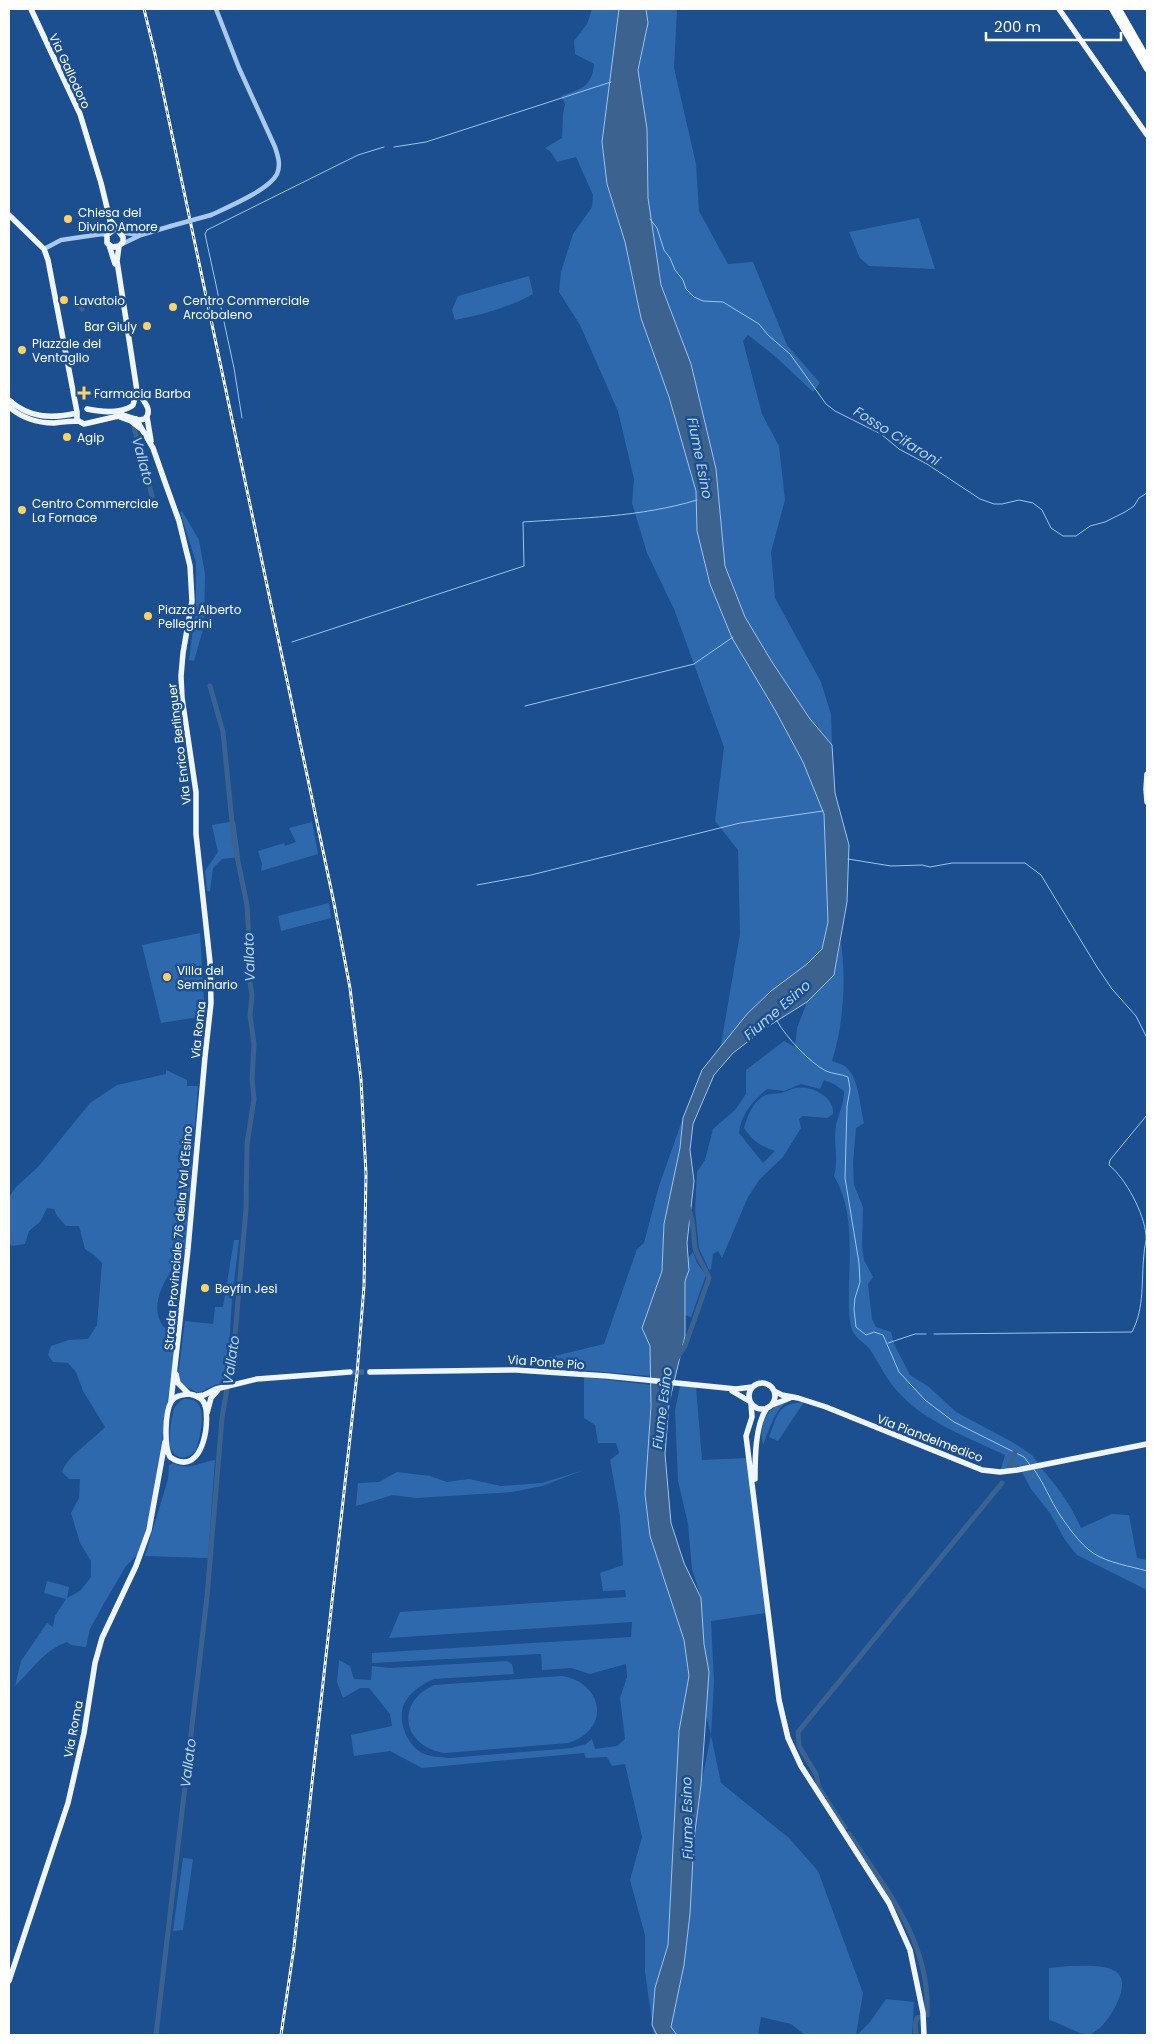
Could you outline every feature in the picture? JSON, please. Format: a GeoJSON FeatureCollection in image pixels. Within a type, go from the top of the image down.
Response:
{"type":"FeatureCollection","features":[{"type":"Feature","properties":{"kind":"highway"},"geometry":{"type":"LineString","coordinates":[[1112,9],[1147,69]]}},
{"type":"Feature","properties":{"kind":"highway"},"geometry":{"type":"LineString","coordinates":[[1119,9],[1147,58]]}},
{"type":"Feature","properties":{"kind":"main road","name":"Via Gallodoro"},"geometry":{"type":"LineString","coordinates":[[31,9],[76,105],[110,220]]}},
{"type":"Feature","properties":{"kind":"main road"},"geometry":{"type":"LineString","coordinates":[[1059,9],[1147,135]]}},
{"type":"Feature","properties":{"kind":"main road"},"geometry":{"type":"LineString","coordinates":[[9,214],[44,250],[50,270],[77,412],[76,417],[79,422]]}},
{"type":"Feature","properties":{"kind":"main road"},"geometry":{"type":"LineString","coordinates":[[9,407],[21,416],[36,421],[52,423],[79,422],[84,424],[90,421],[126,415],[142,420],[147,417],[149,408],[137,391],[118,274],[117,261],[123,237],[110,220]]}},
{"type":"Feature","properties":{"kind":"main road"},"geometry":{"type":"LineString","coordinates":[[110,220],[107,241],[118,274]]}},
{"type":"Feature","properties":{"kind":"main road"},"geometry":{"type":"LineString","coordinates":[[108,234],[118,231]]}},
{"type":"Feature","properties":{"kind":"main road"},"geometry":{"type":"LineString","coordinates":[[109,245],[114,247],[120,245]]}},
{"type":"Feature","properties":{"kind":"main road"},"geometry":{"type":"LineString","coordinates":[[135,418],[131,412],[137,391]]}},
{"type":"Feature","properties":{"kind":"main road"},"geometry":{"type":"LineString","coordinates":[[73,394],[78,403],[91,414],[90,421]]}},
{"type":"Feature","properties":{"kind":"main road"},"geometry":{"type":"LineString","coordinates":[[9,400],[23,410],[43,416],[77,412],[81,409],[114,412],[133,406],[138,402],[144,402]]}},
{"type":"Feature","properties":{"kind":"main road"},"geometry":{"type":"LineString","coordinates":[[116,416],[131,420],[146,435]]}},
{"type":"Feature","properties":{"kind":"main road","name":"Via Enrico Berlinguer"},"geometry":{"type":"LineString","coordinates":[[147,417],[153,448]]}},
{"type":"Feature","properties":{"kind":"main road","name":"Via Enrico Berlinguer"},"geometry":{"type":"LineString","coordinates":[[135,418],[153,448],[180,521],[190,566],[192,601],[181,668],[182,698],[196,792],[196,834]]}},
{"type":"Feature","properties":{"kind":"main road"},"geometry":{"type":"LineString","coordinates":[[1147,774],[1147,802]]}},
{"type":"Feature","properties":{"kind":"main road","name":"Via Roma"},"geometry":{"type":"LineString","coordinates":[[196,834],[210,962],[211,1003],[200,1108]]}},
{"type":"Feature","properties":{"kind":"main road","name":"Strada Provinciale 76 della Val d'Esino"},"geometry":{"type":"LineString","coordinates":[[159,1482],[175,1369],[200,1108]]}},
{"type":"Feature","properties":{"kind":"main road","name":"Strada Provinciale 76 della Val d'Esino"},"geometry":{"type":"LineString","coordinates":[[175,1369],[178,1383],[189,1394]]}},
{"type":"Feature","properties":{"kind":"main road","name":"Via Ponte Pio"},"geometry":{"type":"LineString","coordinates":[[370,1372],[504,1369],[607,1376],[742,1389],[752,1387],[757,1383],[766,1383],[774,1391],[782,1395],[798,1398]]}},
{"type":"Feature","properties":{"kind":"main road"},"geometry":{"type":"LineString","coordinates":[[196,1396],[204,1395],[232,1384],[280,1376],[350,1372]]}},
{"type":"Feature","properties":{"kind":"main road"},"geometry":{"type":"LineString","coordinates":[[166,1442],[169,1454],[173,1458],[188,1462],[197,1456],[202,1445],[211,1398],[222,1387]]}},
{"type":"Feature","properties":{"kind":"main road","name":"Via Ponte Pio"},"geometry":{"type":"LineString","coordinates":[[721,1387],[741,1394],[758,1409],[769,1407],[781,1400],[798,1398]]}},
{"type":"Feature","properties":{"kind":"main road"},"geometry":{"type":"LineString","coordinates":[[752,1387],[748,1395],[752,1417],[746,1436],[755,1496],[778,1700],[788,1738],[801,1766],[889,1903],[910,1950],[923,2013],[924,2035]]}},
{"type":"Feature","properties":{"kind":"main road"},"geometry":{"type":"LineString","coordinates":[[755,1496],[758,1432],[762,1414],[775,1397],[774,1391]]}},
{"type":"Feature","properties":{"kind":"main road"},"geometry":{"type":"LineString","coordinates":[[171,1402],[177,1396],[189,1394],[196,1396],[203,1401],[207,1415]]}},
{"type":"Feature","properties":{"kind":"main road","name":"Via Piandelmedico"},"geometry":{"type":"LineString","coordinates":[[798,1398],[974,1468],[1000,1472],[1147,1444]]}},
{"type":"Feature","properties":{"kind":"main road"},"geometry":{"type":"LineString","coordinates":[[159,1482],[166,1462],[173,1458]]}},
{"type":"Feature","properties":{"kind":"main road","name":"Via Roma"},"geometry":{"type":"LineString","coordinates":[[9,1981],[68,1803],[84,1734],[95,1663],[102,1638],[136,1566],[149,1530],[159,1482]]}},
{"type":"Feature","properties":{"kind":"street"},"geometry":{"type":"LineString","coordinates":[[120,245],[141,234],[211,215],[269,184],[277,174],[279,159],[275,147],[216,9]]}},
{"type":"Feature","properties":{"kind":"street"},"geometry":{"type":"LineString","coordinates":[[118,231],[141,234]]}},
{"type":"Feature","properties":{"kind":"street"},"geometry":{"type":"LineString","coordinates":[[44,250],[61,240],[108,234]]}},
{"type":"Feature","properties":{"kind":"shaded area"},"geometry":{"type":"Polygon","coordinates":[[[592,9],[619,9],[602,142],[607,184],[625,242],[641,318],[669,397],[696,491],[697,531],[775,710],[803,762],[824,814],[828,922],[822,948],[807,964],[771,991],[747,1014],[720,1050],[740,934],[738,850],[715,821],[724,747],[674,609],[647,553],[632,503],[634,479],[618,411],[580,325],[559,292],[561,272],[573,234],[592,207],[593,195],[576,157],[557,162],[551,152],[545,148],[562,138],[565,104],[561,96],[580,89],[591,78],[594,64],[575,54],[574,41],[587,24],[592,9]]]}},
{"type":"Feature","properties":{"kind":"shaded area"},"geometry":{"type":"Polygon","coordinates":[[[646,9],[677,9],[674,68],[696,164],[699,211],[728,264],[753,262],[787,345],[820,383],[813,392],[776,357],[748,335],[743,341],[762,414],[779,446],[785,500],[771,552],[775,598],[821,682],[831,714],[832,745],[810,719],[745,617],[725,566],[716,469],[691,364],[661,285],[648,198],[647,129],[638,70],[648,23],[646,9]]]}},
{"type":"Feature","properties":{"kind":"shaded area"},"geometry":{"type":"Polygon","coordinates":[[[919,218],[935,269],[869,266],[860,258],[849,232],[919,218]]]}},
{"type":"Feature","properties":{"kind":"shaded area"},"geometry":{"type":"Polygon","coordinates":[[[529,276],[533,294],[496,310],[455,320],[452,310],[458,296],[529,276]]]}},
{"type":"Feature","properties":{"kind":"shaded area"},"geometry":{"type":"Polygon","coordinates":[[[182,511],[199,540],[205,574],[204,626],[194,661],[189,660],[196,607],[196,562],[180,512],[182,511]]]}},
{"type":"Feature","properties":{"kind":"shaded area"},"geometry":{"type":"Polygon","coordinates":[[[235,821],[240,857],[222,859],[213,868],[210,891],[207,891],[205,871],[218,852],[212,825],[235,821]]]}},
{"type":"Feature","properties":{"kind":"shaded area"},"geometry":{"type":"Polygon","coordinates":[[[312,822],[318,854],[261,871],[262,864],[258,851],[284,843],[285,846],[296,842],[289,828],[312,822]]]}},
{"type":"Feature","properties":{"kind":"shaded area"},"geometry":{"type":"Polygon","coordinates":[[[329,903],[331,918],[281,931],[278,916],[329,903]]]}},
{"type":"Feature","properties":{"kind":"shaded area"},"geometry":{"type":"Polygon","coordinates":[[[200,933],[205,1016],[161,1023],[142,945],[200,933]]]}},
{"type":"Feature","properties":{"kind":"shaded area"},"geometry":{"type":"Polygon","coordinates":[[[841,941],[843,1001],[839,1032],[832,1061],[845,1066],[854,1078],[864,1123],[856,1128],[853,1163],[854,1185],[863,1207],[862,1247],[864,1260],[873,1277],[868,1284],[872,1319],[876,1327],[891,1332],[895,1346],[910,1375],[929,1387],[956,1412],[1014,1443],[1032,1455],[1038,1463],[1001,1469],[1005,1455],[934,1421],[909,1403],[894,1387],[869,1349],[852,1331],[849,1310],[849,1228],[844,1201],[834,1176],[836,1125],[844,1091],[834,1084],[824,1080],[820,1089],[801,1084],[784,1091],[767,1089],[757,1098],[745,1114],[739,1133],[763,1163],[775,1151],[757,1142],[744,1128],[748,1115],[762,1097],[769,1094],[783,1093],[796,1088],[808,1088],[815,1090],[830,1102],[833,1114],[827,1118],[803,1116],[799,1119],[801,1128],[783,1157],[760,1179],[748,1197],[722,1258],[718,1251],[713,1254],[711,1269],[709,1270],[699,1248],[695,1210],[697,1172],[705,1160],[713,1129],[735,1110],[746,1094],[746,1070],[784,1041],[795,1047],[797,1028],[807,1002],[834,975],[841,941]]]}},
{"type":"Feature","properties":{"kind":"shaded area"},"geometry":{"type":"Polygon","coordinates":[[[166,1070],[187,1080],[187,1086],[198,1086],[185,1252],[167,1277],[162,1287],[157,1307],[158,1317],[163,1326],[177,1335],[148,1522],[138,1554],[126,1566],[103,1605],[90,1629],[86,1647],[71,1645],[67,1642],[59,1646],[45,1655],[15,1686],[21,1661],[47,1623],[53,1627],[55,1616],[66,1599],[44,1593],[47,1581],[69,1587],[67,1598],[80,1591],[91,1577],[91,1561],[80,1543],[71,1513],[79,1498],[80,1479],[69,1479],[62,1472],[69,1460],[105,1427],[83,1391],[76,1372],[68,1363],[53,1362],[48,1355],[51,1346],[69,1340],[88,1339],[97,1325],[102,1263],[85,1249],[79,1226],[66,1226],[57,1216],[54,1209],[47,1208],[40,1222],[29,1231],[25,1244],[12,1246],[9,1243],[9,1197],[16,1187],[38,1167],[90,1103],[117,1085],[166,1074],[166,1070]]]}},
{"type":"Feature","properties":{"kind":"shaded area"},"geometry":{"type":"Polygon","coordinates":[[[683,1118],[680,1148],[664,1224],[662,1271],[642,1328],[650,1346],[651,1376],[545,1367],[546,1358],[604,1344],[637,1249],[644,1243],[659,1186],[683,1118]]]}},
{"type":"Feature","properties":{"kind":"shaded area"},"geometry":{"type":"Polygon","coordinates":[[[234,1240],[239,1240],[232,1299],[228,1367],[235,1368],[233,1380],[215,1385],[198,1393],[181,1384],[178,1376],[185,1321],[213,1324],[215,1307],[223,1307],[234,1240]]]}},
{"type":"Feature","properties":{"kind":"shaded area"},"geometry":{"type":"Polygon","coordinates":[[[693,1252],[697,1263],[706,1275],[691,1317],[684,1315],[684,1285],[689,1257],[693,1252]]]}},
{"type":"Feature","properties":{"kind":"shaded area"},"geometry":{"type":"Polygon","coordinates":[[[584,1377],[651,1385],[645,1494],[650,1536],[684,1640],[689,1676],[679,1731],[668,1945],[655,1988],[652,2022],[645,1972],[645,1935],[630,1880],[642,1837],[625,1764],[612,1766],[607,1757],[586,1758],[584,1753],[422,1768],[390,1751],[354,1756],[351,1735],[392,1726],[390,1714],[369,1688],[360,1688],[343,1698],[337,1682],[339,1660],[350,1666],[354,1679],[371,1680],[372,1666],[390,1668],[507,1661],[512,1664],[514,1674],[434,1679],[413,1692],[402,1710],[405,1732],[417,1749],[422,1753],[432,1756],[449,1758],[572,1748],[586,1744],[592,1739],[595,1749],[617,1746],[625,1739],[620,1698],[627,1677],[626,1664],[590,1674],[571,1668],[542,1670],[541,1654],[372,1663],[372,1653],[631,1637],[632,1622],[389,1638],[400,1612],[626,1597],[625,1590],[603,1591],[600,1573],[623,1565],[620,1516],[610,1460],[619,1453],[616,1443],[598,1443],[595,1425],[584,1418],[584,1377]]]}},
{"type":"Feature","properties":{"kind":"shaded area"},"geometry":{"type":"Polygon","coordinates":[[[680,1386],[696,1387],[702,1460],[747,1458],[765,1613],[711,1621],[714,1682],[711,1735],[706,1715],[709,1672],[704,1644],[701,1598],[692,1569],[688,1524],[678,1481],[675,1410],[680,1386]]]}},
{"type":"Feature","properties":{"kind":"shaded area"},"geometry":{"type":"Polygon","coordinates":[[[184,1399],[192,1400],[198,1404],[201,1410],[202,1426],[196,1450],[187,1457],[180,1457],[171,1449],[171,1424],[175,1408],[184,1399]]]}},
{"type":"Feature","properties":{"kind":"shaded area"},"geometry":{"type":"Polygon","coordinates":[[[787,1402],[775,1416],[763,1445],[762,1431],[765,1418],[774,1408],[787,1402]]]}},
{"type":"Feature","properties":{"kind":"shaded area"},"geometry":{"type":"Polygon","coordinates":[[[804,1402],[778,1441],[769,1437],[777,1416],[783,1408],[795,1403],[804,1402]]]}},
{"type":"Feature","properties":{"kind":"shaded area"},"geometry":{"type":"Polygon","coordinates":[[[215,1460],[208,1558],[145,1556],[168,1479],[169,1465],[173,1463],[193,1466],[215,1460]]]}},
{"type":"Feature","properties":{"kind":"shaded area"},"geometry":{"type":"Polygon","coordinates":[[[1041,1468],[1064,1496],[1081,1528],[1112,1514],[1129,1515],[1137,1558],[1147,1560],[1147,1590],[1077,1555],[1065,1540],[1050,1513],[1031,1489],[1022,1472],[1041,1468]]]}},
{"type":"Feature","properties":{"kind":"shaded area"},"geometry":{"type":"Polygon","coordinates":[[[584,1470],[542,1486],[512,1492],[416,1498],[393,1495],[356,1506],[358,1483],[379,1482],[397,1472],[430,1476],[447,1482],[469,1479],[501,1486],[542,1483],[584,1470]]]}},
{"type":"Feature","properties":{"kind":"shaded area"},"geometry":{"type":"Polygon","coordinates":[[[562,1676],[576,1680],[587,1688],[594,1697],[597,1707],[596,1718],[591,1728],[582,1737],[568,1743],[445,1753],[431,1749],[420,1742],[413,1734],[409,1724],[409,1713],[413,1702],[421,1693],[434,1685],[562,1676]]]}},
{"type":"Feature","properties":{"kind":"shaded area"},"geometry":{"type":"Polygon","coordinates":[[[711,1735],[721,1783],[789,1838],[818,1871],[863,1993],[856,2035],[805,2035],[791,2024],[761,2017],[758,2035],[677,2035],[671,2027],[684,1965],[690,1914],[694,1839],[701,1785],[711,1735]]]}},
{"type":"Feature","properties":{"kind":"shaded area"},"geometry":{"type":"Polygon","coordinates":[[[183,1858],[193,1859],[183,1930],[173,1931],[183,1858]]]}},
{"type":"Feature","properties":{"kind":"shaded area"},"geometry":{"type":"Polygon","coordinates":[[[1069,1966],[1104,1967],[1115,1971],[1120,1976],[1121,1990],[1115,2007],[1102,2026],[1089,2035],[1049,2020],[1049,1968],[1069,1966]]]}},
{"type":"Feature","properties":{"kind":"shaded area"},"geometry":{"type":"Polygon","coordinates":[[[886,1999],[914,2002],[912,2035],[857,2035],[870,2022],[886,1999]]]}},
{"type":"Feature","properties":{"kind":"water","name":"Fiume Esino"},"geometry":{"type":"Polygon","coordinates":[[[619,9],[646,9],[648,23],[638,70],[647,129],[648,198],[661,285],[691,364],[716,469],[725,566],[745,617],[810,719],[832,745],[835,793],[849,845],[847,902],[834,975],[807,1002],[767,1027],[733,1053],[714,1075],[693,1124],[690,1150],[694,1181],[687,1243],[689,1270],[685,1281],[685,1336],[669,1403],[665,1454],[671,1523],[684,1563],[701,1598],[704,1644],[709,1672],[701,1785],[694,1839],[690,1914],[684,1965],[671,2027],[677,2035],[657,2035],[652,2025],[655,1988],[668,1945],[679,1731],[689,1676],[684,1640],[650,1536],[645,1494],[651,1406],[650,1346],[642,1328],[662,1271],[664,1224],[680,1148],[683,1118],[702,1070],[747,1014],[771,991],[807,964],[822,949],[828,922],[824,814],[803,762],[775,710],[732,638],[710,584],[697,531],[696,491],[669,397],[641,318],[625,242],[607,184],[602,142],[619,9]]]}},
{"type":"Feature","properties":{"kind":"waterway"},"geometry":{"type":"LineString","coordinates":[[394,147],[426,142],[611,82]]}},
{"type":"Feature","properties":{"kind":"waterway"},"geometry":{"type":"LineString","coordinates":[[242,418],[234,368],[205,234],[207,230],[358,155],[384,147]]}},
{"type":"Feature","properties":{"kind":"waterway","name":"Fosso Cifaroni"},"geometry":{"type":"LineString","coordinates":[[650,219],[657,228],[664,250],[675,270],[683,280],[686,289],[694,297],[703,301],[723,302],[759,324],[768,335],[790,354],[826,404],[835,411],[881,434],[899,449],[927,464],[980,499],[994,504],[1019,500],[1033,503],[1042,510],[1051,528],[1063,536],[1076,536],[1090,526],[1105,522],[1125,512],[1147,493]]}},
{"type":"Feature","properties":{"kind":"waterway","name":"Vallato"},"geometry":{"type":"LineString","coordinates":[[77,301],[82,309]]}},
{"type":"Feature","properties":{"kind":"waterway","name":"Vallato"},"geometry":{"type":"LineString","coordinates":[[134,427],[152,496]]}},
{"type":"Feature","properties":{"kind":"waterway","name":"Fiume Esino"},"geometry":{"type":"LineString","coordinates":[[292,642],[524,566],[523,522],[633,513],[676,506],[697,500]]}},
{"type":"Feature","properties":{"kind":"waterway"},"geometry":{"type":"LineString","coordinates":[[525,706],[694,664],[733,637]]}},
{"type":"Feature","properties":{"kind":"waterway","name":"Vallato"},"geometry":{"type":"LineString","coordinates":[[156,2035],[207,1597],[222,1418],[234,1347],[246,1209],[247,1144],[254,1099],[252,1079],[254,1044],[250,1015],[252,995],[248,970],[247,905],[234,842],[223,732],[210,686]]}},
{"type":"Feature","properties":{"kind":"waterway"},"geometry":{"type":"LineString","coordinates":[[477,885],[531,875],[740,823],[823,811]]}},
{"type":"Feature","properties":{"kind":"waterway"},"geometry":{"type":"LineString","coordinates":[[848,859],[891,866],[922,865],[930,867],[952,863],[1025,863],[1041,875],[1097,967],[1112,989],[1136,1016],[1147,1038]]}},
{"type":"Feature","properties":{"kind":"waterway","name":"Fiume Esino"},"geometry":{"type":"LineString","coordinates":[[777,1021],[792,1041],[812,1062],[826,1071],[848,1077],[850,1089],[847,1106],[845,1178],[859,1263],[860,1282],[854,1309],[856,1327],[866,1335],[874,1332],[883,1335],[899,1372],[925,1400],[954,1422],[1024,1457],[1030,1465]]}},
{"type":"Feature","properties":{"kind":"waterway"},"geometry":{"type":"LineString","coordinates":[[934,1334],[1132,1332],[1141,1303],[1146,1240],[1145,1226],[1128,1188],[1109,1165],[1110,1160],[1147,1115]]}},
{"type":"Feature","properties":{"kind":"waterway"},"geometry":{"type":"LineString","coordinates":[[677,1358],[685,1346],[709,1278],[695,1248],[688,1207]]}},
{"type":"Feature","properties":{"kind":"waterway"},"geometry":{"type":"LineString","coordinates":[[888,1343],[915,1334],[926,1334]]}},
{"type":"Feature","properties":{"kind":"waterway"},"geometry":{"type":"LineString","coordinates":[[1009,1468],[1015,1452]]}},
{"type":"Feature","properties":{"kind":"waterway"},"geometry":{"type":"LineString","coordinates":[[1033,1468],[1063,1520],[1083,1545],[1105,1559],[1147,1571]]}},
{"type":"Feature","properties":{"kind":"waterway"},"geometry":{"type":"LineString","coordinates":[[845,1828],[819,1788],[816,1774],[799,1746],[798,1732],[1002,1483]]}},
{"type":"Feature","properties":{"kind":"waterway"},"geometry":{"type":"LineString","coordinates":[[849,1834],[891,1897],[914,1941],[922,1965],[926,1989],[927,2015]]}},
{"type":"Feature","properties":{"kind":"waterway"},"geometry":{"type":"LineString","coordinates":[[916,2035],[915,2024],[917,2018],[920,2017]]}},
{"type":"Feature","properties":{"kind":"tunnel"},"geometry":{"type":"LineString","coordinates":[[350,1372],[370,1372]]}},
{"type":"Feature","properties":{"kind":"railway"},"geometry":{"type":"LineString","coordinates":[[144,9],[334,903],[350,988],[361,1080],[366,1174],[364,1286],[357,1374],[294,1947],[281,2035]]}},
{"type":"Feature","properties":{"kind":"place","name":"Chiesa del Divino Amore"},"geometry":{"type":"Point","coordinates":[68,219]}},
{"type":"Feature","properties":{"kind":"place","name":"Lavatoio"},"geometry":{"type":"Point","coordinates":[64,300]}},
{"type":"Feature","properties":{"kind":"place","name":"Centro Commerciale Arcobaleno"},"geometry":{"type":"Point","coordinates":[173,307]}},
{"type":"Feature","properties":{"kind":"place","name":"Bar Giuly"},"geometry":{"type":"Point","coordinates":[147,326]}},
{"type":"Feature","properties":{"kind":"place","name":"Piazzale del Ventaglio"},"geometry":{"type":"Point","coordinates":[22,350]}},
{"type":"Feature","properties":{"kind":"place","name":"Farmacia Barba"},"geometry":{"type":"Point","coordinates":[84,393]}},
{"type":"Feature","properties":{"kind":"place","name":"Agip"},"geometry":{"type":"Point","coordinates":[67,437]}},
{"type":"Feature","properties":{"kind":"place","name":"Centro Commerciale La Fornace"},"geometry":{"type":"Point","coordinates":[22,510]}},
{"type":"Feature","properties":{"kind":"place","name":"Piazza Alberto Pellegrini"},"geometry":{"type":"Point","coordinates":[148,616]}},
{"type":"Feature","properties":{"kind":"place","name":"Villa del Seminario"},"geometry":{"type":"Point","coordinates":[167,977]}},
{"type":"Feature","properties":{"kind":"place","name":"Beyfin Jesi"},"geometry":{"type":"Point","coordinates":[205,1288]}}]}
